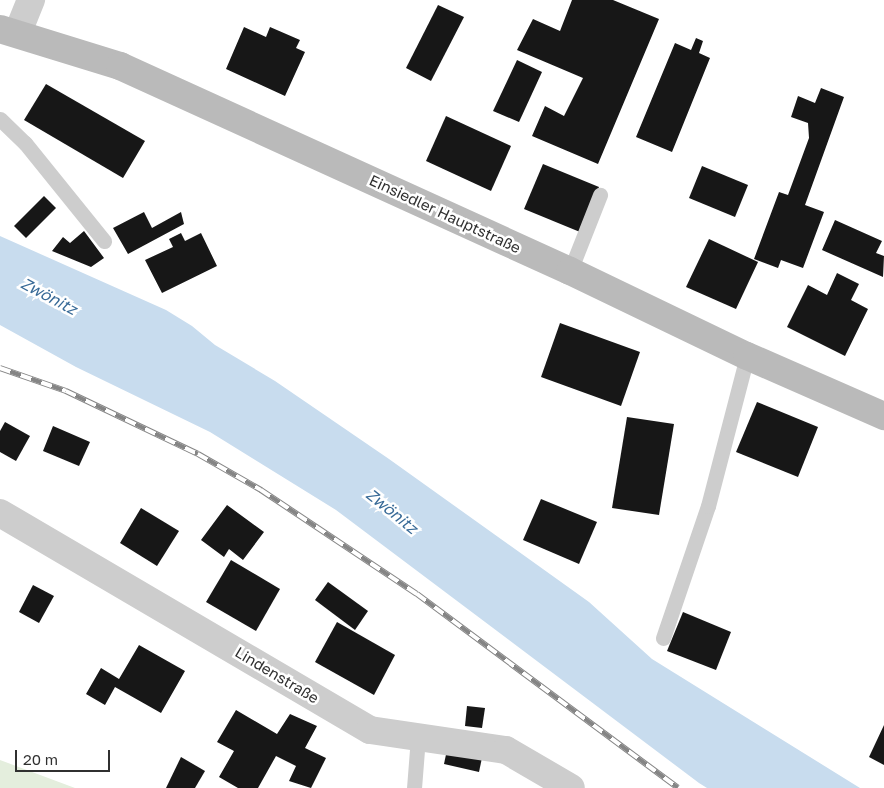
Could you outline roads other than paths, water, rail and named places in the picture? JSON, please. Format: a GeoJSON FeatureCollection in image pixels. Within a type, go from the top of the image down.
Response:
{"type":"FeatureCollection","features":[{"type":"Feature","properties":{"kind":"main road","name":"Einsiedler Hauptstraße"},"geometry":{"type":"LineString","coordinates":[[9,30],[120,66],[570,271],[747,356],[884,416]]}},
{"type":"Feature","properties":{"kind":"street"},"geometry":{"type":"LineString","coordinates":[[9,30],[31,0]]}},
{"type":"Feature","properties":{"kind":"street","name":"Lindenstraße"},"geometry":{"type":"LineString","coordinates":[[0,513],[370,730],[506,750],[571,788]]}},
{"type":"Feature","properties":{"kind":"lane"},"geometry":{"type":"LineString","coordinates":[[0,119],[25,143],[104,241]]}},
{"type":"Feature","properties":{"kind":"lane"},"geometry":{"type":"LineString","coordinates":[[570,271],[600,196]]}},
{"type":"Feature","properties":{"kind":"lane"},"geometry":{"type":"LineString","coordinates":[[663,638],[708,506],[747,356]]}},
{"type":"Feature","properties":{"kind":"lane"},"geometry":{"type":"LineString","coordinates":[[414,788],[418,737]]}},
{"type":"Feature","properties":{"kind":"water","name":"Zwönitz"},"geometry":{"type":"Polygon","coordinates":[[[0,236],[166,310],[192,326],[215,345],[275,381],[389,459],[589,602],[652,659],[860,788],[707,788],[699,783],[336,510],[210,432],[76,367],[0,325],[0,236]]]}},
{"type":"Feature","properties":{"kind":"railway"},"geometry":{"type":"LineString","coordinates":[[0,368],[66,391],[198,454],[261,490],[417,594],[678,788]]}}]}
